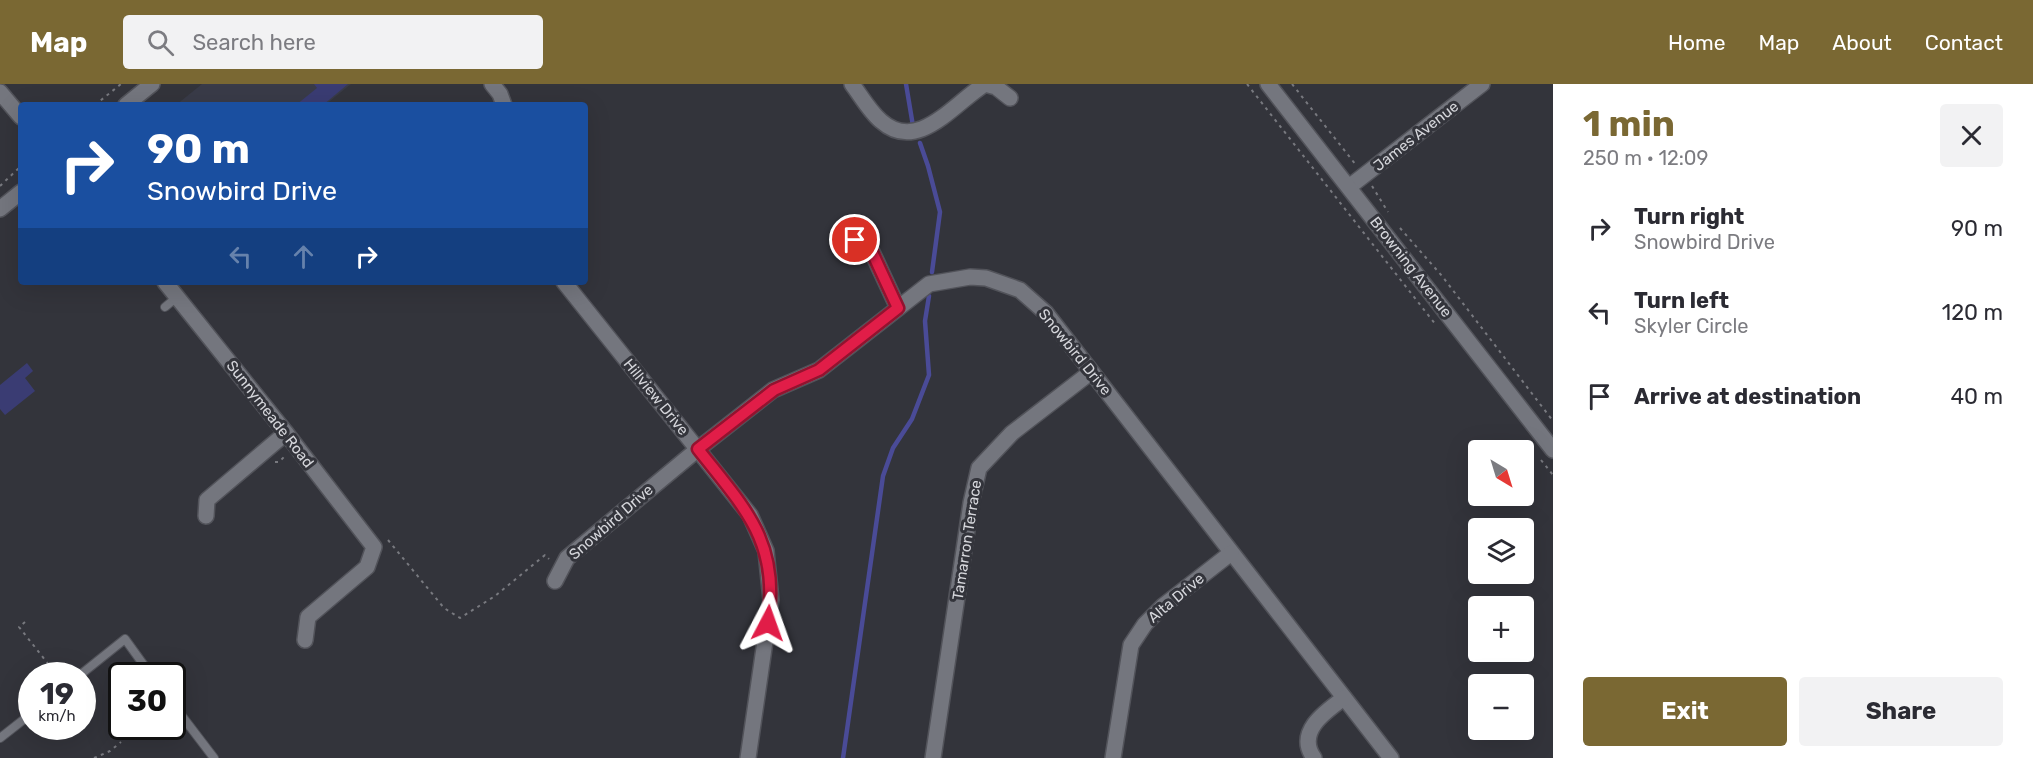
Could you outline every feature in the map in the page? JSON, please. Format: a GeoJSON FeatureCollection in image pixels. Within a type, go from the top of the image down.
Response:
{"type":"FeatureCollection","features":[{"type":"Feature","properties":{"kind":"street"},"geometry":{"type":"LineString","coordinates":[[130,102],[152,84]]}},
{"type":"Feature","properties":{"kind":"street"},"geometry":{"type":"LineString","coordinates":[[492,84],[503,102]]}},
{"type":"Feature","properties":{"kind":"street"},"geometry":{"type":"LineString","coordinates":[[852,84],[880,121],[896,131],[916,132],[935,123],[985,84],[996,87],[1010,98]]}},
{"type":"Feature","properties":{"kind":"street","name":"Browning Avenue"},"geometry":{"type":"LineString","coordinates":[[1268,84],[1349,187],[1547,455]]}},
{"type":"Feature","properties":{"kind":"street","name":"James Avenue"},"geometry":{"type":"LineString","coordinates":[[1349,187],[1482,84]]}},
{"type":"Feature","properties":{"kind":"street"},"geometry":{"type":"LineString","coordinates":[[0,92],[18,113]]}},
{"type":"Feature","properties":{"kind":"street"},"geometry":{"type":"LineString","coordinates":[[0,209],[18,194]]}},
{"type":"Feature","properties":{"kind":"street"},"geometry":{"type":"LineString","coordinates":[[855,240],[872,252],[898,308]]}},
{"type":"Feature","properties":{"kind":"street","name":"Snowbird Drive"},"geometry":{"type":"LineString","coordinates":[[555,581],[567,558],[698,449],[774,390],[819,370],[929,284],[970,277],[986,278],[1020,290],[1046,313],[1392,758]]}},
{"type":"Feature","properties":{"kind":"street","name":"Sunnymeade Road"},"geometry":{"type":"LineString","coordinates":[[167,285],[286,433],[374,548]]}},
{"type":"Feature","properties":{"kind":"street","name":"Hillview Drive"},"geometry":{"type":"LineString","coordinates":[[566,285],[750,515],[766,551],[771,600],[748,758]]}},
{"type":"Feature","properties":{"kind":"street","name":"Tamarron Terrace"},"geometry":{"type":"LineString","coordinates":[[933,758],[971,503],[979,468],[1012,433],[1091,372]]}},
{"type":"Feature","properties":{"kind":"street"},"geometry":{"type":"LineString","coordinates":[[206,516],[207,500],[286,433]]}},
{"type":"Feature","properties":{"kind":"street"},"geometry":{"type":"LineString","coordinates":[[305,640],[308,617],[367,567],[374,548]]}},
{"type":"Feature","properties":{"kind":"street","name":"Alta Drive"},"geometry":{"type":"LineString","coordinates":[[1113,758],[1131,645],[1145,624],[1163,606],[1231,552]]}},
{"type":"Feature","properties":{"kind":"street"},"geometry":{"type":"LineString","coordinates":[[1314,758],[1308,740],[1313,724],[1344,698]]}},
{"type":"Feature","properties":{"kind":"lane"},"geometry":{"type":"LineString","coordinates":[[165,307],[177,297]]}},
{"type":"Feature","properties":{"kind":"lane"},"geometry":{"type":"LineString","coordinates":[[96,662],[124,639],[141,662]]}},
{"type":"Feature","properties":{"kind":"lane"},"geometry":{"type":"LineString","coordinates":[[186,721],[214,758]]}},
{"type":"Feature","properties":{"kind":"lane"},"geometry":{"type":"LineString","coordinates":[[0,738],[18,724]]}},
{"type":"Feature","properties":{"kind":"path"},"geometry":{"type":"LineString","coordinates":[[99,102],[121,84]]}},
{"type":"Feature","properties":{"kind":"path"},"geometry":{"type":"LineString","coordinates":[[1247,84],[1435,325]]}},
{"type":"Feature","properties":{"kind":"path"},"geometry":{"type":"LineString","coordinates":[[1292,84],[1364,176],[1393,219]]}},
{"type":"Feature","properties":{"kind":"path"},"geometry":{"type":"LineString","coordinates":[[0,186],[18,169]]}},
{"type":"Feature","properties":{"kind":"path"},"geometry":{"type":"LineString","coordinates":[[1398,226],[1442,276],[1553,421]]}},
{"type":"Feature","properties":{"kind":"path"},"geometry":{"type":"LineString","coordinates":[[1547,455],[1553,475]]}},
{"type":"Feature","properties":{"kind":"path"},"geometry":{"type":"LineString","coordinates":[[374,548],[385,536],[444,608],[460,618],[495,596],[545,555],[551,561],[567,558]]}},
{"type":"Feature","properties":{"kind":"path"},"geometry":{"type":"LineString","coordinates":[[25,622],[19,627],[47,662]]}},
{"type":"Feature","properties":{"kind":"path"},"geometry":{"type":"LineString","coordinates":[[94,758],[121,742]]}},
{"type":"Feature","properties":{"kind":"shaded area"},"geometry":{"type":"Polygon","coordinates":[[[202,84],[351,84],[329,102],[180,102],[202,84]]]}},
{"type":"Feature","properties":{"kind":"shaded area"},"geometry":{"type":"Polygon","coordinates":[[[314,84],[348,84],[327,102],[300,102],[317,88],[314,84]]]}},
{"type":"Feature","properties":{"kind":"shaded area"},"geometry":{"type":"Polygon","coordinates":[[[27,363],[33,371],[25,378],[35,391],[5,415],[0,409],[0,385],[27,363]]]}},
{"type":"Feature","properties":{"kind":"waterway"},"geometry":{"type":"LineString","coordinates":[[906,84],[913,126]]}},
{"type":"Feature","properties":{"kind":"waterway"},"geometry":{"type":"LineString","coordinates":[[920,143],[940,212],[932,272]]}},
{"type":"Feature","properties":{"kind":"waterway"},"geometry":{"type":"LineString","coordinates":[[843,758],[883,476],[893,448],[912,419],[929,375],[925,321],[929,296]]}},
{"type":"Feature","properties":{"kind":"route"},"geometry":{"type":"LineString","coordinates":[[768,623],[771,600],[766,551],[759,532],[750,515],[698,449],[774,390],[819,370],[898,308],[872,252],[855,240]]}}]}
